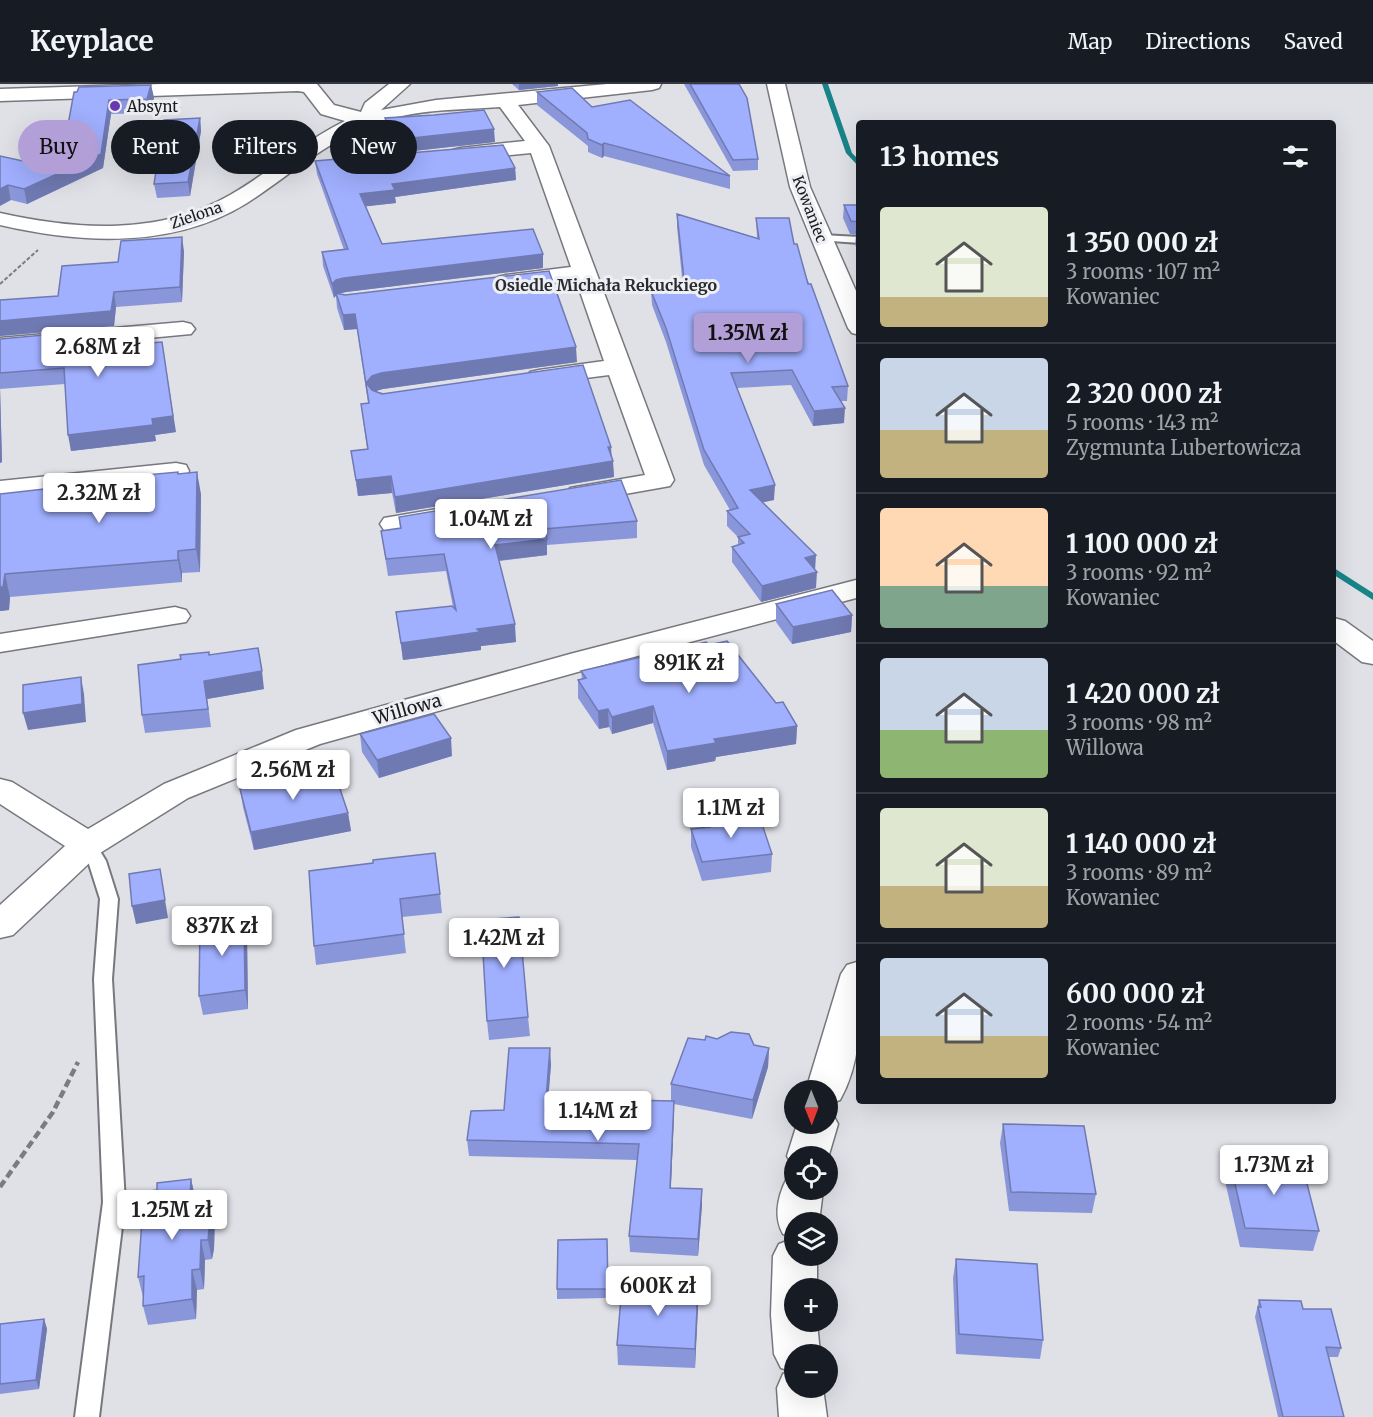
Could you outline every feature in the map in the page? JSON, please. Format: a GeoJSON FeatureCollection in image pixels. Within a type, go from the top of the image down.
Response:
{"type":"FeatureCollection","features":[{"type":"Feature","properties":{"kind":"street"},"geometry":{"type":"LineString","coordinates":[[0,95],[298,85],[310,88],[318,104],[336,114],[369,119],[372,107],[401,84]]}},
{"type":"Feature","properties":{"kind":"street","name":"Zielona"},"geometry":{"type":"LineString","coordinates":[[0,219],[59,231],[132,232],[153,229],[196,218],[235,201],[327,139],[369,119],[430,106],[652,84]]}},
{"type":"Feature","properties":{"kind":"street","name":"Kowaniec"},"geometry":{"type":"LineString","coordinates":[[776,84],[800,187],[856,319]]}},
{"type":"Feature","properties":{"kind":"street"},"geometry":{"type":"LineString","coordinates":[[505,100],[538,146],[660,480],[556,498]]}},
{"type":"Feature","properties":{"kind":"street"},"geometry":{"type":"LineString","coordinates":[[446,156],[538,146]]}},
{"type":"Feature","properties":{"kind":"street"},"geometry":{"type":"LineString","coordinates":[[482,285],[584,272]]}},
{"type":"Feature","properties":{"kind":"street"},"geometry":{"type":"LineString","coordinates":[[0,345],[183,329]]}},
{"type":"Feature","properties":{"kind":"street"},"geometry":{"type":"LineString","coordinates":[[513,381],[619,366]]}},
{"type":"Feature","properties":{"kind":"street"},"geometry":{"type":"LineString","coordinates":[[0,489],[176,471]]}},
{"type":"Feature","properties":{"kind":"street"},"geometry":{"type":"LineString","coordinates":[[394,524],[463,513]]}},
{"type":"Feature","properties":{"kind":"street","name":"Willowa"},"geometry":{"type":"LineString","coordinates":[[0,926],[88,845],[176,791],[308,737],[581,661],[856,589]]}},
{"type":"Feature","properties":{"kind":"street"},"geometry":{"type":"LineString","coordinates":[[0,643],[175,616]]}},
{"type":"Feature","properties":{"kind":"street"},"geometry":{"type":"LineString","coordinates":[[1336,628],[1373,655]]}},
{"type":"Feature","properties":{"kind":"street"},"geometry":{"type":"LineString","coordinates":[[0,789],[88,845]]}},
{"type":"Feature","properties":{"kind":"street"},"geometry":{"type":"LineString","coordinates":[[829,1080],[856,988]]}},
{"type":"Feature","properties":{"kind":"street"},"geometry":{"type":"LineString","coordinates":[[795,1266],[796,1344]]}},
{"type":"Feature","properties":{"kind":"street"},"geometry":{"type":"LineString","coordinates":[[801,1398],[803,1417]]}},
{"type":"Feature","properties":{"kind":"lane"},"geometry":{"type":"LineString","coordinates":[[821,238],[856,240]]}},
{"type":"Feature","properties":{"kind":"lane"},"geometry":{"type":"LineString","coordinates":[[87,1417],[114,1202],[103,979],[109,899],[97,861],[88,845]]}},
{"type":"Feature","properties":{"kind":"path"},"geometry":{"type":"LineString","coordinates":[[0,284],[59,231]]}},
{"type":"Feature","properties":{"kind":"path"},"geometry":{"type":"LineString","coordinates":[[0,1187],[43,1131],[57,1107],[82,1051],[96,1037],[106,1033]]}},
{"type":"Feature","properties":{"kind":"building"},"geometry":{"type":"Polygon","coordinates":[[[690,84],[739,84],[747,98],[758,159],[733,160],[690,84]]]}},
{"type":"Feature","properties":{"kind":"building"},"geometry":{"type":"Polygon","coordinates":[[[151,85],[147,99],[109,100],[101,154],[99,155],[99,120],[69,120],[74,92],[77,92],[79,87],[151,85]]]}},
{"type":"Feature","properties":{"kind":"building"},"geometry":{"type":"Polygon","coordinates":[[[572,88],[592,107],[630,100],[730,176],[604,143],[602,145],[588,139],[587,133],[537,92],[572,88]]]}},
{"type":"Feature","properties":{"kind":"building"},"geometry":{"type":"Polygon","coordinates":[[[484,110],[494,129],[417,137],[417,120],[386,120],[385,118],[484,110]]]}},
{"type":"Feature","properties":{"kind":"building"},"geometry":{"type":"Polygon","coordinates":[[[200,118],[200,120],[164,120],[200,118]]]}},
{"type":"Feature","properties":{"kind":"building"},"geometry":{"type":"Polygon","coordinates":[[[503,145],[515,168],[392,184],[395,190],[360,194],[382,244],[533,229],[543,254],[344,278],[332,284],[322,252],[348,249],[318,169],[318,161],[330,160],[330,174],[417,174],[417,152],[503,145]]]}},
{"type":"Feature","properties":{"kind":"building"},"geometry":{"type":"Polygon","coordinates":[[[0,156],[18,160],[18,174],[57,174],[24,189],[8,185],[0,189],[0,156]]]}},
{"type":"Feature","properties":{"kind":"building"},"geometry":{"type":"Polygon","coordinates":[[[156,174],[190,174],[188,182],[154,184],[156,174]]]}},
{"type":"Feature","properties":{"kind":"building"},"geometry":{"type":"Polygon","coordinates":[[[844,205],[856,205],[856,222],[851,221],[844,205]]]}},
{"type":"Feature","properties":{"kind":"building"},"geometry":{"type":"Polygon","coordinates":[[[677,214],[759,239],[756,218],[789,218],[794,244],[797,244],[808,284],[811,284],[848,386],[832,387],[845,408],[814,411],[792,370],[731,373],[775,485],[750,490],[816,555],[805,558],[817,572],[762,586],[732,547],[744,543],[738,537],[750,534],[727,511],[738,508],[704,450],[666,328],[651,291],[685,288],[677,214]]]}},
{"type":"Feature","properties":{"kind":"building"},"geometry":{"type":"Polygon","coordinates":[[[182,237],[180,287],[114,292],[111,311],[0,321],[0,300],[58,296],[62,266],[118,262],[121,241],[182,237]]]}},
{"type":"Feature","properties":{"kind":"building"},"geometry":{"type":"Polygon","coordinates":[[[549,271],[576,347],[381,373],[372,376],[366,383],[372,390],[382,394],[583,365],[611,447],[608,447],[613,461],[395,497],[391,476],[356,480],[351,451],[368,449],[361,404],[369,403],[355,314],[343,315],[336,293],[345,295],[549,271]]]}},
{"type":"Feature","properties":{"kind":"building"},"geometry":{"type":"Polygon","coordinates":[[[109,329],[107,346],[162,342],[173,416],[152,419],[153,425],[68,435],[64,368],[0,373],[0,339],[109,329]]]}},
{"type":"Feature","properties":{"kind":"building"},"geometry":{"type":"Polygon","coordinates":[[[178,472],[178,474],[197,472],[196,549],[178,551],[178,560],[5,574],[3,587],[0,587],[0,494],[71,486],[70,482],[178,472]]]}},
{"type":"Feature","properties":{"kind":"building"},"geometry":{"type":"Polygon","coordinates":[[[621,480],[637,521],[544,529],[547,539],[495,545],[515,624],[477,629],[480,632],[401,643],[396,612],[452,606],[456,610],[444,554],[386,559],[381,531],[401,528],[399,517],[621,480]]]}},
{"type":"Feature","properties":{"kind":"building"},"geometry":{"type":"Polygon","coordinates":[[[832,590],[852,615],[793,627],[776,604],[832,590]]]}},
{"type":"Feature","properties":{"kind":"building"},"geometry":{"type":"Polygon","coordinates":[[[727,641],[776,703],[783,702],[797,726],[714,739],[716,743],[667,751],[653,706],[612,717],[608,709],[598,711],[578,680],[586,678],[581,671],[706,642],[709,645],[727,641]]]}},
{"type":"Feature","properties":{"kind":"building"},"geometry":{"type":"Polygon","coordinates":[[[258,648],[262,671],[204,681],[208,709],[142,715],[138,665],[181,659],[180,655],[209,652],[209,655],[258,648]]]}},
{"type":"Feature","properties":{"kind":"building"},"geometry":{"type":"Polygon","coordinates":[[[81,677],[82,704],[23,713],[23,685],[81,677]]]}},
{"type":"Feature","properties":{"kind":"building"},"geometry":{"type":"Polygon","coordinates":[[[434,714],[451,738],[377,760],[360,734],[434,714]]]}},
{"type":"Feature","properties":{"kind":"building"},"geometry":{"type":"Polygon","coordinates":[[[334,771],[348,813],[251,832],[240,789],[334,771]]]}},
{"type":"Feature","properties":{"kind":"building"},"geometry":{"type":"Polygon","coordinates":[[[738,814],[741,823],[761,821],[772,854],[702,862],[691,829],[710,827],[707,818],[738,814]]]}},
{"type":"Feature","properties":{"kind":"building"},"geometry":{"type":"Polygon","coordinates":[[[435,853],[440,894],[400,899],[404,934],[314,946],[309,871],[373,863],[373,860],[435,853]]]}},
{"type":"Feature","properties":{"kind":"building"},"geometry":{"type":"Polygon","coordinates":[[[160,869],[165,900],[132,906],[129,874],[160,869]]]}},
{"type":"Feature","properties":{"kind":"building"},"geometry":{"type":"Polygon","coordinates":[[[244,917],[245,990],[199,996],[200,923],[244,917]]]}},
{"type":"Feature","properties":{"kind":"building"},"geometry":{"type":"Polygon","coordinates":[[[519,917],[528,1017],[487,1021],[481,920],[519,917]]]}},
{"type":"Feature","properties":{"kind":"building"},"geometry":{"type":"Polygon","coordinates":[[[731,1032],[749,1034],[754,1045],[769,1048],[753,1100],[671,1084],[688,1038],[705,1040],[706,1036],[717,1039],[731,1032]]]}},
{"type":"Feature","properties":{"kind":"building"},"geometry":{"type":"Polygon","coordinates":[[[509,1048],[550,1048],[545,1112],[625,1114],[626,1100],[674,1101],[670,1188],[702,1189],[698,1239],[629,1236],[639,1144],[467,1140],[471,1111],[504,1110],[509,1048]]]}},
{"type":"Feature","properties":{"kind":"building"},"geometry":{"type":"Polygon","coordinates":[[[1003,1124],[1084,1126],[1096,1194],[1011,1192],[1003,1124]]]}},
{"type":"Feature","properties":{"kind":"building"},"geometry":{"type":"Polygon","coordinates":[[[1230,1162],[1302,1164],[1319,1231],[1245,1228],[1230,1162]]]}},
{"type":"Feature","properties":{"kind":"building"},"geometry":{"type":"Polygon","coordinates":[[[191,1179],[190,1197],[211,1194],[208,1240],[201,1240],[200,1269],[192,1270],[192,1299],[143,1306],[144,1276],[138,1277],[144,1192],[157,1190],[157,1183],[191,1179]]]}},
{"type":"Feature","properties":{"kind":"building"},"geometry":{"type":"Polygon","coordinates":[[[607,1239],[608,1289],[557,1289],[558,1240],[607,1239]]]}},
{"type":"Feature","properties":{"kind":"building"},"geometry":{"type":"Polygon","coordinates":[[[956,1259],[1037,1264],[1043,1340],[959,1334],[956,1259]]]}},
{"type":"Feature","properties":{"kind":"building"},"geometry":{"type":"Polygon","coordinates":[[[622,1286],[698,1289],[695,1349],[617,1345],[622,1286]]]}},
{"type":"Feature","properties":{"kind":"building"},"geometry":{"type":"Polygon","coordinates":[[[1259,1300],[1301,1301],[1303,1309],[1331,1309],[1341,1348],[1326,1347],[1344,1417],[1283,1417],[1258,1307],[1261,1307],[1259,1300]]]}},
{"type":"Feature","properties":{"kind":"building"},"geometry":{"type":"Polygon","coordinates":[[[44,1319],[36,1380],[0,1384],[0,1324],[44,1319]]]}},
{"type":"Feature","properties":{"kind":"waterway","name":"Kowaniec"},"geometry":{"type":"LineString","coordinates":[[825,84],[849,153],[856,161]]}},
{"type":"Feature","properties":{"kind":"waterway","name":"Kowaniec"},"geometry":{"type":"LineString","coordinates":[[1336,572],[1373,597]]}},
{"type":"Feature","properties":{"kind":"place","name":"Absynt"},"geometry":{"type":"Point","coordinates":[115,106]}},
{"type":"Feature","properties":{"kind":"district","name":"Osiedle Michała Rekuckiego"},"geometry":{"type":"Point","coordinates":[606,285]}}]}
